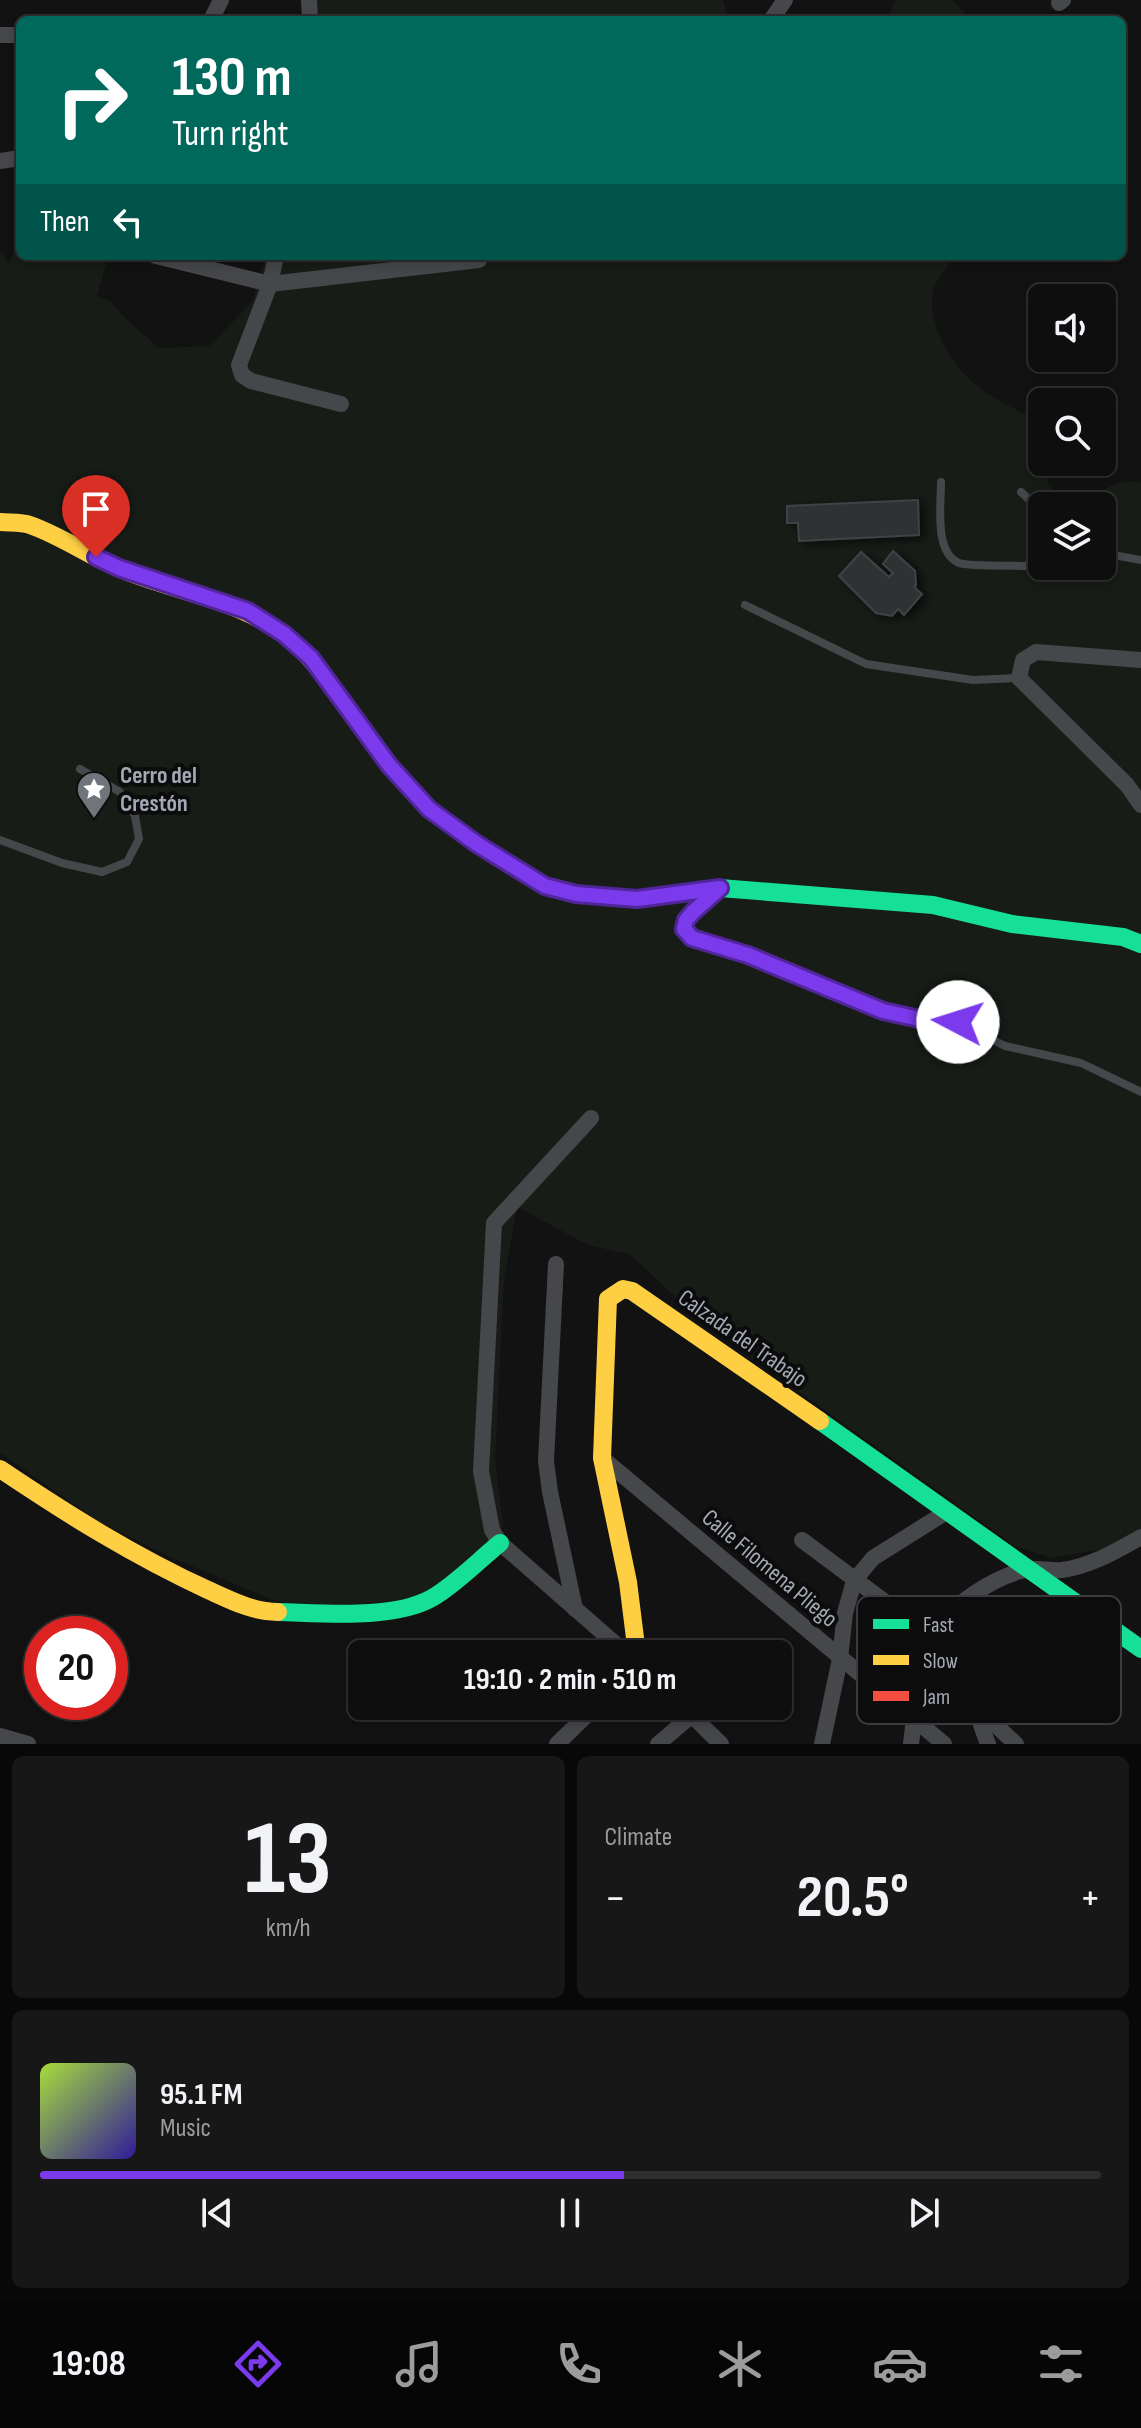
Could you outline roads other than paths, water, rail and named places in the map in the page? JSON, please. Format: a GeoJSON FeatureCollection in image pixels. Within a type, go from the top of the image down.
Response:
{"type":"FeatureCollection","features":[{"type":"Feature","properties":{"kind":"street"},"geometry":{"type":"LineString","coordinates":[[172,260],[270,284],[479,260]]}},
{"type":"Feature","properties":{"kind":"street"},"geometry":{"type":"LineString","coordinates":[[275,260],[270,284],[239,365],[242,375],[251,381],[341,404]]}},
{"type":"Feature","properties":{"kind":"street"},"geometry":{"type":"LineString","coordinates":[[0,522],[28,524],[119,568],[248,611],[284,634],[311,658],[389,765],[429,809],[477,844],[545,886],[576,894],[637,899],[720,888],[933,905],[1012,924],[1123,937],[1141,944]]}},
{"type":"Feature","properties":{"kind":"street"},"geometry":{"type":"LineString","coordinates":[[1141,660],[1036,652],[1023,660],[1019,678],[1127,785],[1141,805]]}},
{"type":"Feature","properties":{"kind":"street"},"geometry":{"type":"LineString","coordinates":[[591,1118],[494,1223],[481,1471],[496,1536],[611,1640]]}},
{"type":"Feature","properties":{"kind":"street"},"geometry":{"type":"LineString","coordinates":[[556,1264],[546,1461],[575,1609]]}},
{"type":"Feature","properties":{"kind":"street","name":"Calzada del Trabajo"},"geometry":{"type":"LineString","coordinates":[[635,1640],[628,1582],[602,1458],[608,1299],[623,1289],[632,1291],[1066,1596]]}},
{"type":"Feature","properties":{"kind":"street","name":"Calle Filomena Pliego"},"geometry":{"type":"LineString","coordinates":[[602,1458],[857,1673]]}},
{"type":"Feature","properties":{"kind":"street"},"geometry":{"type":"LineString","coordinates":[[0,1469],[85,1526],[164,1570],[242,1605],[271,1612],[359,1614],[408,1607],[432,1598],[496,1536]]}},
{"type":"Feature","properties":{"kind":"street"},"geometry":{"type":"LineString","coordinates":[[822,1744],[840,1659],[845,1613],[854,1581],[873,1558],[948,1511]]}},
{"type":"Feature","properties":{"kind":"street"},"geometry":{"type":"LineString","coordinates":[[969,1596],[990,1582],[1027,1569],[1061,1570],[1100,1559],[1141,1537]]}},
{"type":"Feature","properties":{"kind":"street"},"geometry":{"type":"LineString","coordinates":[[802,1540],[875,1596]]}},
{"type":"Feature","properties":{"kind":"street","name":"Calzada del Trabajo"},"geometry":{"type":"LineString","coordinates":[[1121,1635],[1141,1649]]}},
{"type":"Feature","properties":{"kind":"street"},"geometry":{"type":"LineString","coordinates":[[557,1744],[582,1720]]}},
{"type":"Feature","properties":{"kind":"street"},"geometry":{"type":"LineString","coordinates":[[658,1744],[678,1720]]}},
{"type":"Feature","properties":{"kind":"street"},"geometry":{"type":"LineString","coordinates":[[697,1720],[721,1744]]}},
{"type":"Feature","properties":{"kind":"street"},"geometry":{"type":"LineString","coordinates":[[911,1744],[914,1724]]}},
{"type":"Feature","properties":{"kind":"street","name":"Calle Filomena Pliego"},"geometry":{"type":"LineString","coordinates":[[918,1724],[944,1744]]}},
{"type":"Feature","properties":{"kind":"street"},"geometry":{"type":"LineString","coordinates":[[982,1724],[988,1744]]}},
{"type":"Feature","properties":{"kind":"street"},"geometry":{"type":"LineString","coordinates":[[994,1724],[1016,1744]]}},
{"type":"Feature","properties":{"kind":"street"},"geometry":{"type":"LineString","coordinates":[[0,1736],[28,1744]]}},
{"type":"Feature","properties":{"kind":"lane"},"geometry":{"type":"LineString","coordinates":[[941,482],[941,542],[948,554],[959,563],[1028,566]]}},
{"type":"Feature","properties":{"kind":"lane"},"geometry":{"type":"LineString","coordinates":[[1021,492],[1028,499]]}},
{"type":"Feature","properties":{"kind":"lane"},"geometry":{"type":"LineString","coordinates":[[1116,556],[1141,560]]}},
{"type":"Feature","properties":{"kind":"lane"},"geometry":{"type":"LineString","coordinates":[[745,605],[866,664],[973,680],[1019,678]]}},
{"type":"Feature","properties":{"kind":"lane"},"geometry":{"type":"LineString","coordinates":[[0,840],[62,863],[102,872],[127,862],[139,839],[135,816],[120,792],[80,769]]}},
{"type":"Feature","properties":{"kind":"lane"},"geometry":{"type":"LineString","coordinates":[[720,888],[686,920],[684,929],[692,938],[748,955],[883,1011],[924,1020],[958,1022],[1005,1046],[1081,1063],[1141,1092]]}},
{"type":"Feature","properties":{"kind":"place","name":"Cerro del Crestón"},"geometry":{"type":"Point","coordinates":[94,820]}}]}
